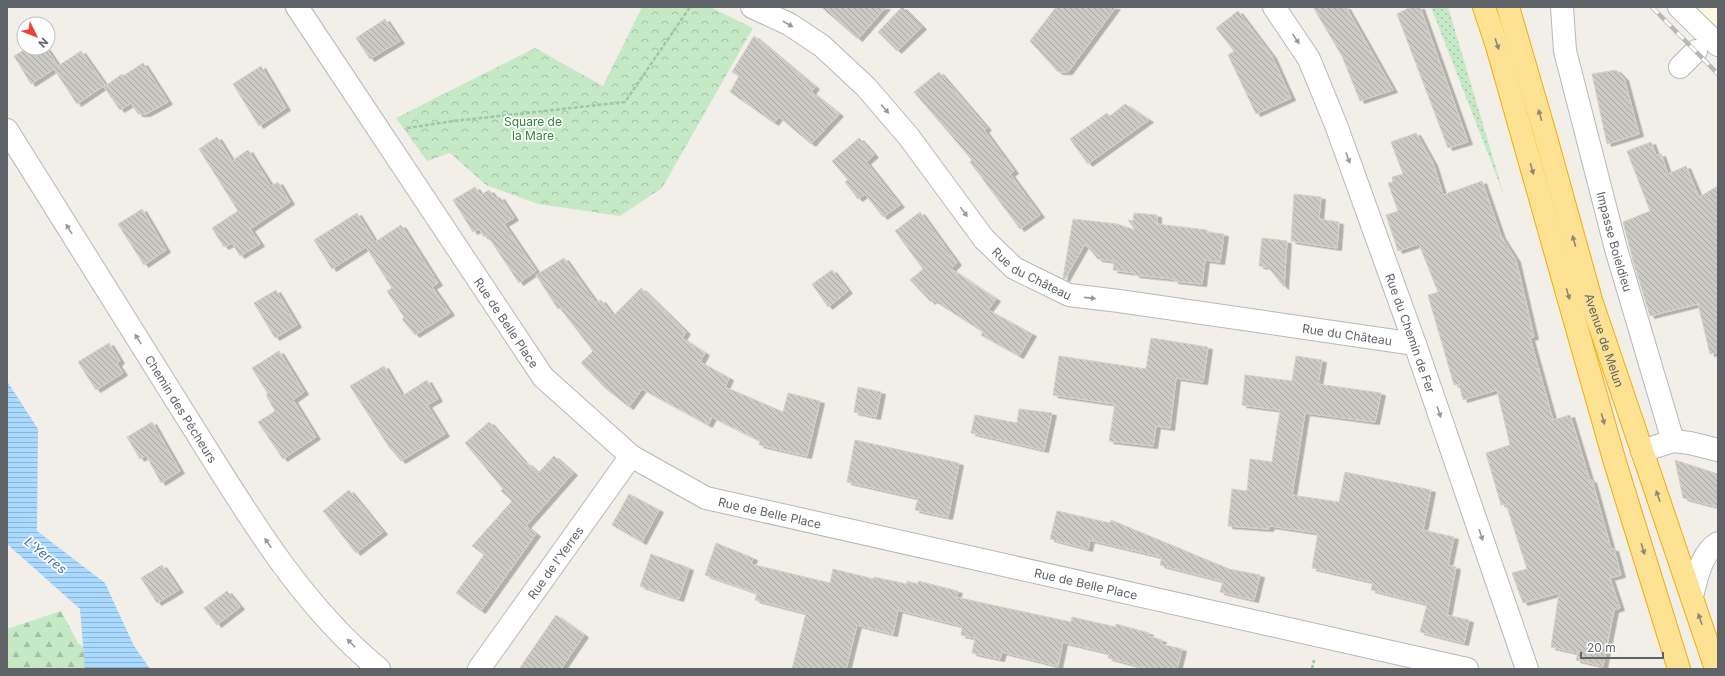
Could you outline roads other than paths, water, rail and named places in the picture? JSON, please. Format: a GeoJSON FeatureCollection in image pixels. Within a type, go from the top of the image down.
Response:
{"type":"FeatureCollection","features":[{"type":"Feature","properties":{"kind":"highway","name":"Avenue de Melun"},"geometry":{"type":"LineString","coordinates":[[1484,7],[1500,54],[1614,459],[1679,669]]}},
{"type":"Feature","properties":{"kind":"highway","name":"Avenue de Melun"},"geometry":{"type":"LineString","coordinates":[[1508,7],[1591,300],[1716,668]]}},
{"type":"Feature","properties":{"kind":"street","name":"Rue de Belle Place"},"geometry":{"type":"LineString","coordinates":[[297,7],[543,377],[630,456],[706,498],[1467,669]]}},
{"type":"Feature","properties":{"kind":"street","name":"Rue du Château"},"geometry":{"type":"LineString","coordinates":[[752,7],[789,24],[822,46],[866,87],[909,137],[984,239],[1014,268],[1069,296],[1119,301],[1415,344]]}},
{"type":"Feature","properties":{"kind":"street","name":"Rue du Chemin de Fer"},"geometry":{"type":"LineString","coordinates":[[1274,7],[1309,59],[1336,125],[1415,344],[1527,669]]}},
{"type":"Feature","properties":{"kind":"street","name":"Impasse Boieldieu"},"geometry":{"type":"LineString","coordinates":[[1562,7],[1565,51],[1616,249],[1673,441]]}},
{"type":"Feature","properties":{"kind":"street"},"geometry":{"type":"LineString","coordinates":[[1679,7],[1718,45]]}},
{"type":"Feature","properties":{"kind":"street"},"geometry":{"type":"LineString","coordinates":[[1680,67],[1696,51]]}},
{"type":"Feature","properties":{"kind":"street","name":"Chemin des Pêcheurs"},"geometry":{"type":"LineString","coordinates":[[7,130],[220,471],[268,544],[322,614],[379,669]]}},
{"type":"Feature","properties":{"kind":"street"},"geometry":{"type":"LineString","coordinates":[[1642,451],[1673,441],[1690,443],[1718,450]]}},
{"type":"Feature","properties":{"kind":"street","name":"Rue de l'Yerres"},"geometry":{"type":"LineString","coordinates":[[479,669],[630,456]]}},
{"type":"Feature","properties":{"kind":"street"},"geometry":{"type":"LineString","coordinates":[[1692,596],[1706,554],[1718,543]]}},
{"type":"Feature","properties":{"kind":"water","name":"L'Yerres"},"geometry":{"type":"Polygon","coordinates":[[[7,381],[38,429],[37,531],[105,583],[134,646],[150,669],[85,669],[80,609],[7,544],[7,381]]]}},
{"type":"Feature","properties":{"kind":"railway"},"geometry":{"type":"LineString","coordinates":[[1652,7],[1718,74]]}},
{"type":"Feature","properties":{"kind":"park label","name":"Square de la Mare"},"geometry":{"type":"Point","coordinates":[533,128]}}]}
